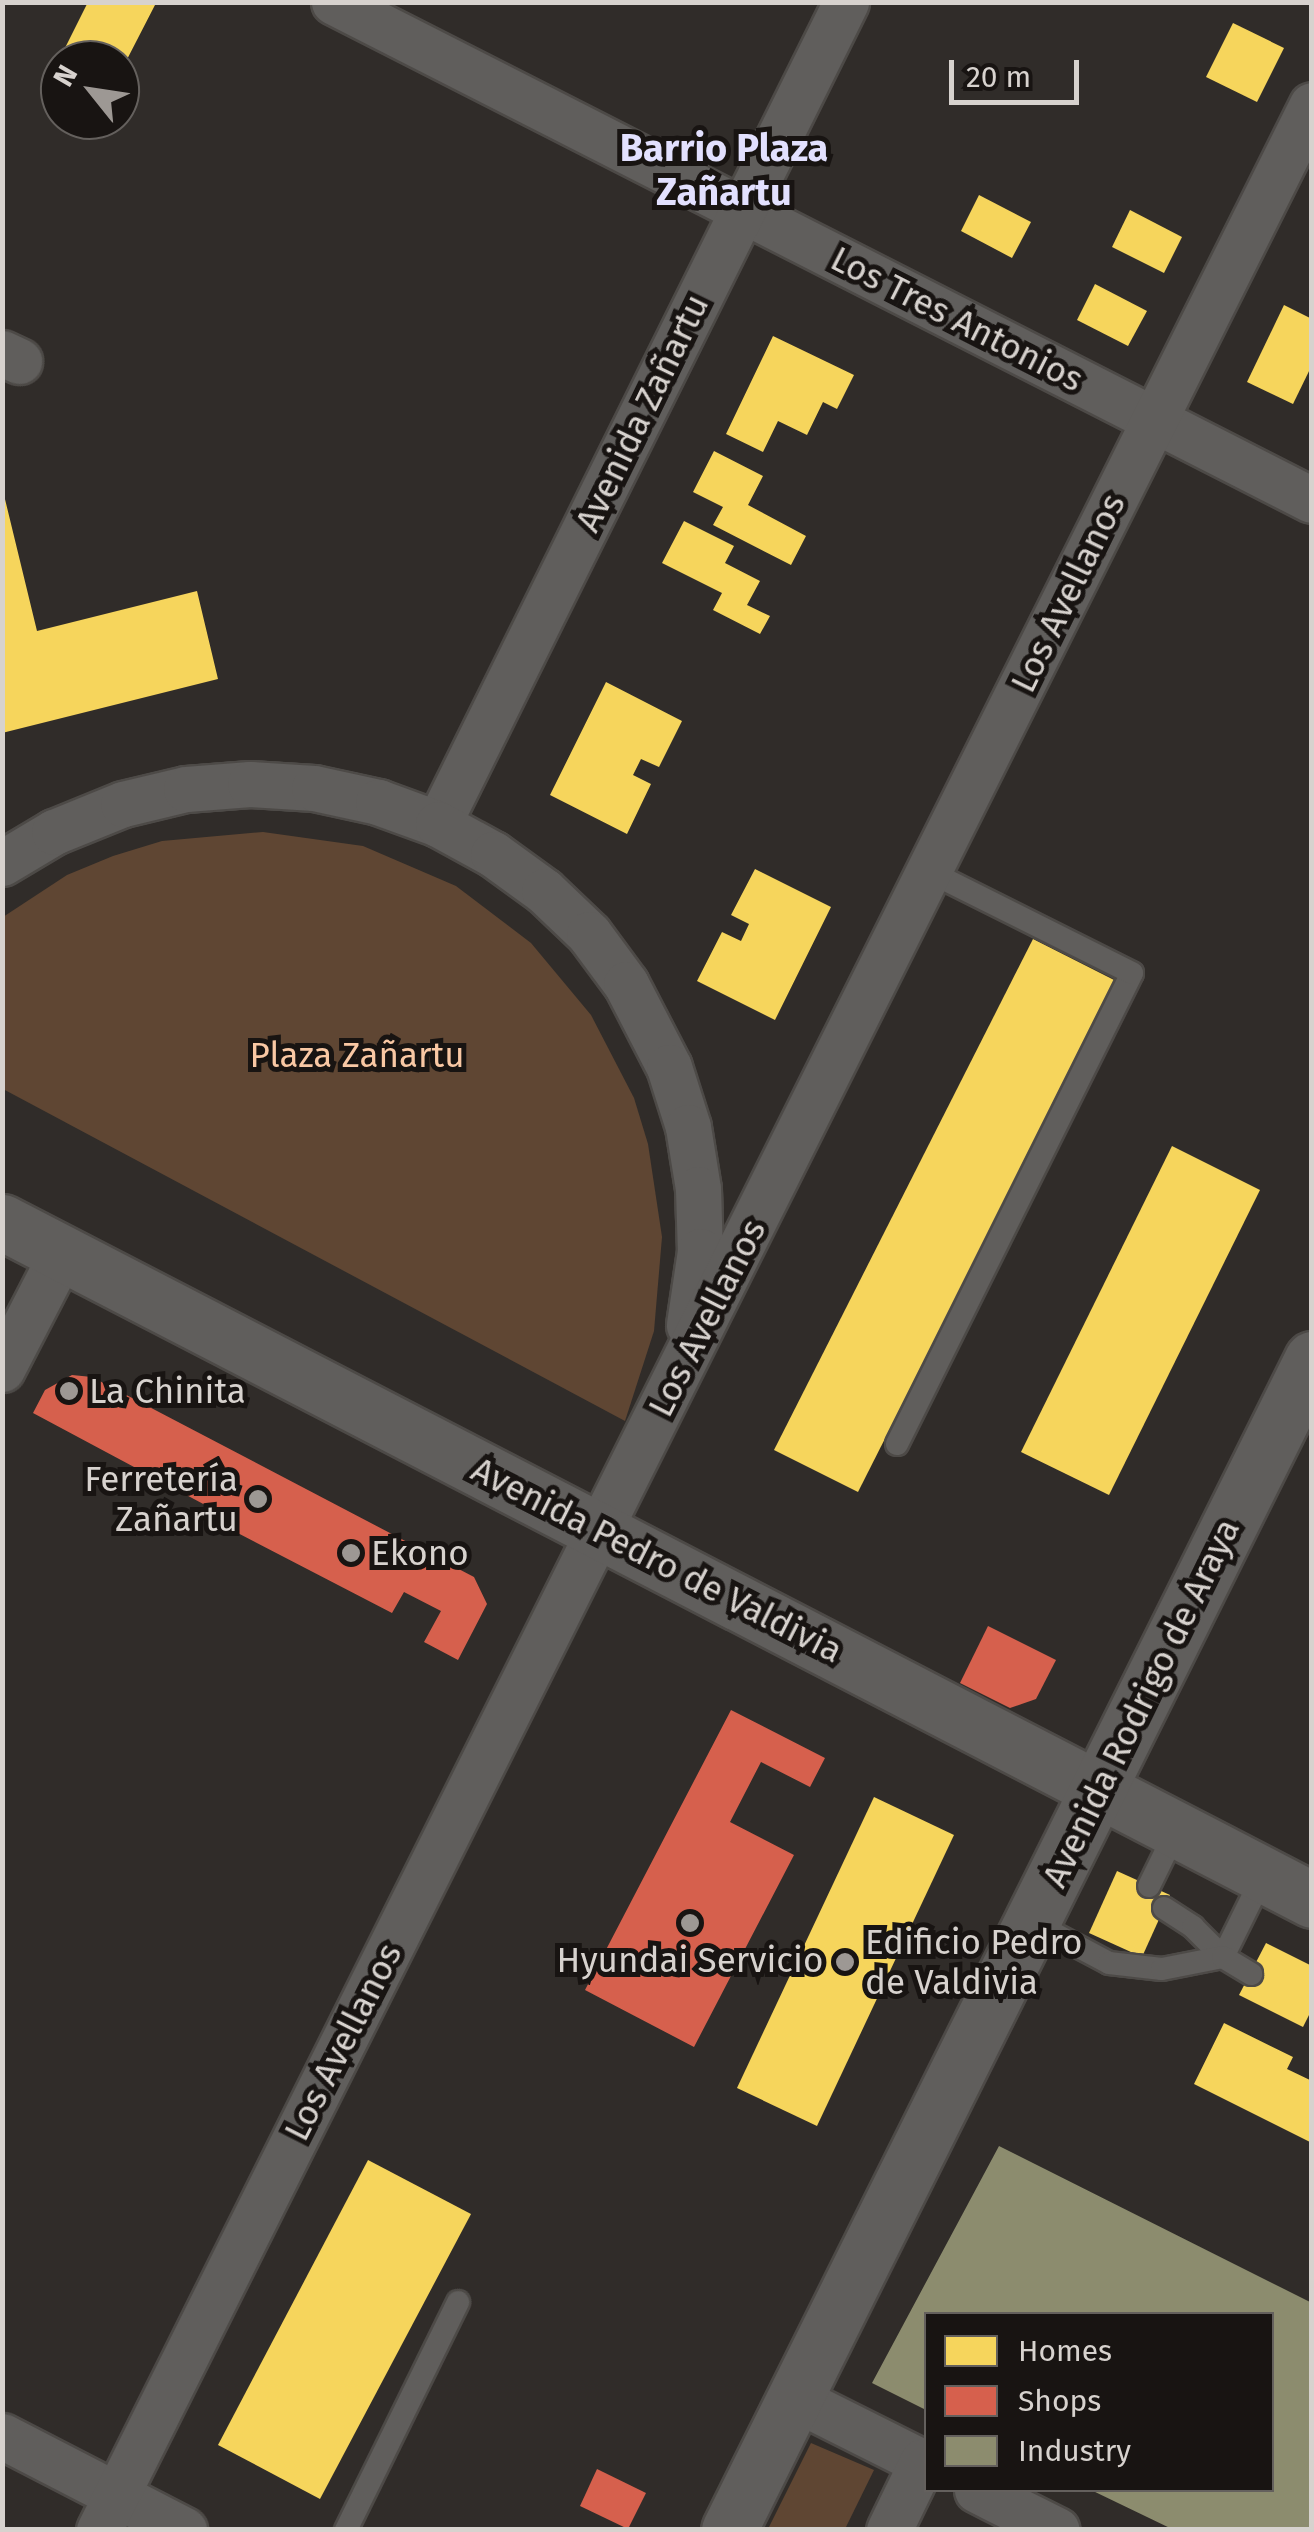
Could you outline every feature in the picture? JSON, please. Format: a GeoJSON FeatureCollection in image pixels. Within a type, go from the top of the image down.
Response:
{"type":"FeatureCollection","features":[{"type":"Feature","properties":{"kind":"main road","name":"Avenida Pedro de Valdivia"},"geometry":{"type":"LineString","coordinates":[[2,1222],[1312,1900]]}},
{"type":"Feature","properties":{"kind":"main road","name":"Avenida Rodrigo de Araya"},"geometry":{"type":"LineString","coordinates":[[728,2530],[1312,1359]]}},
{"type":"Feature","properties":{"kind":"street","name":"Los Tres Antonios"},"geometry":{"type":"LineString","coordinates":[[334,2],[383,14],[742,210],[1312,500]]}},
{"type":"Feature","properties":{"kind":"street","name":"Avenida Zañartu"},"geometry":{"type":"LineString","coordinates":[[438,824],[846,2]]}},
{"type":"Feature","properties":{"kind":"street","name":"Los Avellanos"},"geometry":{"type":"LineString","coordinates":[[108,2512],[1312,105]]}},
{"type":"Feature","properties":{"kind":"street"},"geometry":{"type":"LineString","coordinates":[[2,863],[54,832],[122,804],[218,786],[314,788],[378,802],[438,824],[520,872],[588,934],[626,984],[669,1067],[694,1158],[700,1252],[689,1329],[665,1404]]}},
{"type":"Feature","properties":{"kind":"street"},"geometry":{"type":"LineString","coordinates":[[2,1369],[62,1253]]}},
{"type":"Feature","properties":{"kind":"street"},"geometry":{"type":"LineString","coordinates":[[794,2398],[924,2463],[889,2530]]}},
{"type":"Feature","properties":{"kind":"street"},"geometry":{"type":"LineString","coordinates":[[2,2436],[108,2512],[184,2530]]}},
{"type":"Feature","properties":{"kind":"street"},"geometry":{"type":"LineString","coordinates":[[981,2492],[1056,2530]]}},
{"type":"Feature","properties":{"kind":"lane"},"geometry":{"type":"LineString","coordinates":[[897,1444],[1132,973],[930,872]]}},
{"type":"Feature","properties":{"kind":"lane"},"geometry":{"type":"LineString","coordinates":[[1149,1886],[1176,1831]]}},
{"type":"Feature","properties":{"kind":"lane"},"geometry":{"type":"LineString","coordinates":[[1223,1957],[1263,1876]]}},
{"type":"Feature","properties":{"kind":"lane"},"geometry":{"type":"LineString","coordinates":[[1164,1908],[1250,1974]]}},
{"type":"Feature","properties":{"kind":"lane"},"geometry":{"type":"LineString","coordinates":[[1032,1922],[1113,1954],[1162,1968],[1223,1957]]}},
{"type":"Feature","properties":{"kind":"lane"},"geometry":{"type":"LineString","coordinates":[[346,2530],[458,2302]]}},
{"type":"Feature","properties":{"kind":"green space","name":"Plaza Zañartu"},"geometry":{"type":"Polygon","coordinates":[[[263,832],[363,846],[456,886],[531,943],[591,1015],[634,1098],[648,1144],[662,1237],[654,1331],[625,1421],[3,1089],[3,917],[67,875],[113,856],[162,841],[263,832]]]}},
{"type":"Feature","properties":{"kind":"green space"},"geometry":{"type":"Polygon","coordinates":[[[811,2443],[874,2470],[845,2529],[768,2529],[811,2443]]]}},
{"type":"Feature","properties":{"kind":"building: Homes"},"geometry":{"type":"Polygon","coordinates":[[[88,2],[155,5],[137,40],[69,40],[88,2]]]}},
{"type":"Feature","properties":{"kind":"building: Homes"},"geometry":{"type":"Polygon","coordinates":[[[1233,23],[1284,48],[1257,102],[1206,77],[1233,23]]]}},
{"type":"Feature","properties":{"kind":"building: Homes"},"geometry":{"type":"Polygon","coordinates":[[[979,195],[1031,222],[1012,258],[961,231],[979,195]]]}},
{"type":"Feature","properties":{"kind":"building: Homes"},"geometry":{"type":"Polygon","coordinates":[[[1130,210],[1182,237],[1164,273],[1112,247],[1130,210]]]}},
{"type":"Feature","properties":{"kind":"building: Homes"},"geometry":{"type":"Polygon","coordinates":[[[1095,284],[1147,311],[1128,346],[1077,320],[1095,284]]]}},
{"type":"Feature","properties":{"kind":"building: Homes"},"geometry":{"type":"Polygon","coordinates":[[[1284,305],[1312,319],[1312,365],[1293,404],[1247,382],[1284,305]]]}},
{"type":"Feature","properties":{"kind":"building: Homes"},"geometry":{"type":"Polygon","coordinates":[[[773,336],[854,375],[837,409],[823,402],[807,435],[778,421],[763,452],[726,434],[773,336]]]}},
{"type":"Feature","properties":{"kind":"building: Homes"},"geometry":{"type":"Polygon","coordinates":[[[714,451],[763,476],[748,505],[806,536],[791,565],[713,525],[723,507],[693,492],[714,451]]]}},
{"type":"Feature","properties":{"kind":"building: Homes"},"geometry":{"type":"Polygon","coordinates":[[[4,495],[37,631],[197,591],[218,679],[2,733],[4,495]]]}},
{"type":"Feature","properties":{"kind":"building: Homes"},"geometry":{"type":"Polygon","coordinates":[[[684,521],[734,546],[725,563],[760,581],[747,605],[770,616],[760,634],[713,610],[722,593],[662,563],[684,521]]]}},
{"type":"Feature","properties":{"kind":"building: Homes"},"geometry":{"type":"Polygon","coordinates":[[[606,682],[682,721],[659,767],[641,759],[633,775],[651,784],[627,834],[550,795],[606,682]]]}},
{"type":"Feature","properties":{"kind":"building: Homes"},"geometry":{"type":"Polygon","coordinates":[[[755,869],[831,907],[775,1020],[697,981],[722,932],[741,941],[749,924],[731,915],[755,869]]]}},
{"type":"Feature","properties":{"kind":"building: Homes"},"geometry":{"type":"Polygon","coordinates":[[[1033,939],[1116,981],[858,1492],[774,1450],[1033,939]]]}},
{"type":"Feature","properties":{"kind":"building: Homes"},"geometry":{"type":"Polygon","coordinates":[[[1172,1146],[1260,1190],[1109,1495],[1021,1452],[1172,1146]]]}},
{"type":"Feature","properties":{"kind":"building: Homes","name":"Edificio Pedro de Valdivia"},"geometry":{"type":"Polygon","coordinates":[[[874,1797],[954,1835],[817,2126],[737,2088],[874,1797]]]}},
{"type":"Feature","properties":{"kind":"building: Homes"},"geometry":{"type":"Polygon","coordinates":[[[1117,1871],[1170,1895],[1142,1957],[1089,1933],[1117,1871]]]}},
{"type":"Feature","properties":{"kind":"building: Homes"},"geometry":{"type":"Polygon","coordinates":[[[1266,1943],[1312,1966],[1312,2009],[1303,2027],[1239,1995],[1266,1943]]]}},
{"type":"Feature","properties":{"kind":"building: Homes"},"geometry":{"type":"Polygon","coordinates":[[[1224,2023],[1293,2057],[1287,2069],[1312,2081],[1312,2143],[1194,2084],[1224,2023]]]}},
{"type":"Feature","properties":{"kind":"building: Homes"},"geometry":{"type":"Polygon","coordinates":[[[368,2160],[471,2214],[320,2499],[218,2445],[368,2160]]]}},
{"type":"Feature","properties":{"kind":"building: Shops"},"geometry":{"type":"Polygon","coordinates":[[[72,1375],[92,1377],[474,1577],[487,1604],[458,1660],[424,1642],[441,1611],[404,1592],[392,1613],[203,1515],[207,1506],[33,1413],[45,1390],[72,1375]]]}},
{"type":"Feature","properties":{"kind":"building: Shops"},"geometry":{"type":"Polygon","coordinates":[[[988,1626],[1056,1660],[1036,1699],[1010,1708],[960,1683],[988,1626]]]}},
{"type":"Feature","properties":{"kind":"building: Shops","name":"Hyundai Servicio"},"geometry":{"type":"Polygon","coordinates":[[[731,1710],[825,1758],[810,1787],[761,1762],[730,1822],[794,1855],[694,2047],[585,1990],[731,1710]]]}},
{"type":"Feature","properties":{"kind":"building: Shops"},"geometry":{"type":"Polygon","coordinates":[[[597,2469],[646,2493],[628,2529],[580,2506],[597,2469]]]}},
{"type":"Feature","properties":{"kind":"building: Industry"},"geometry":{"type":"Polygon","coordinates":[[[999,2146],[1312,2303],[1312,2530],[1174,2530],[1095,2492],[1274,2492],[1274,2312],[924,2312],[924,2409],[872,2383],[999,2146]]]}},
{"type":"Feature","properties":{"kind":"place","name":"La Chinita"},"geometry":{"type":"Point","coordinates":[69,1391]}},
{"type":"Feature","properties":{"kind":"place","name":"Ferretería Zañartu"},"geometry":{"type":"Point","coordinates":[258,1499]}},
{"type":"Feature","properties":{"kind":"place","name":"Ekono"},"geometry":{"type":"Point","coordinates":[351,1553]}},
{"type":"Feature","properties":{"kind":"place","name":"Hyundai Servicio"},"geometry":{"type":"Point","coordinates":[690,1923]}},
{"type":"Feature","properties":{"kind":"place","name":"Edificio Pedro de Valdivia"},"geometry":{"type":"Point","coordinates":[845,1962]}},
{"type":"Feature","properties":{"kind":"district","name":"Barrio Plaza Zañartu"},"geometry":{"type":"Point","coordinates":[724,170]}}]}
